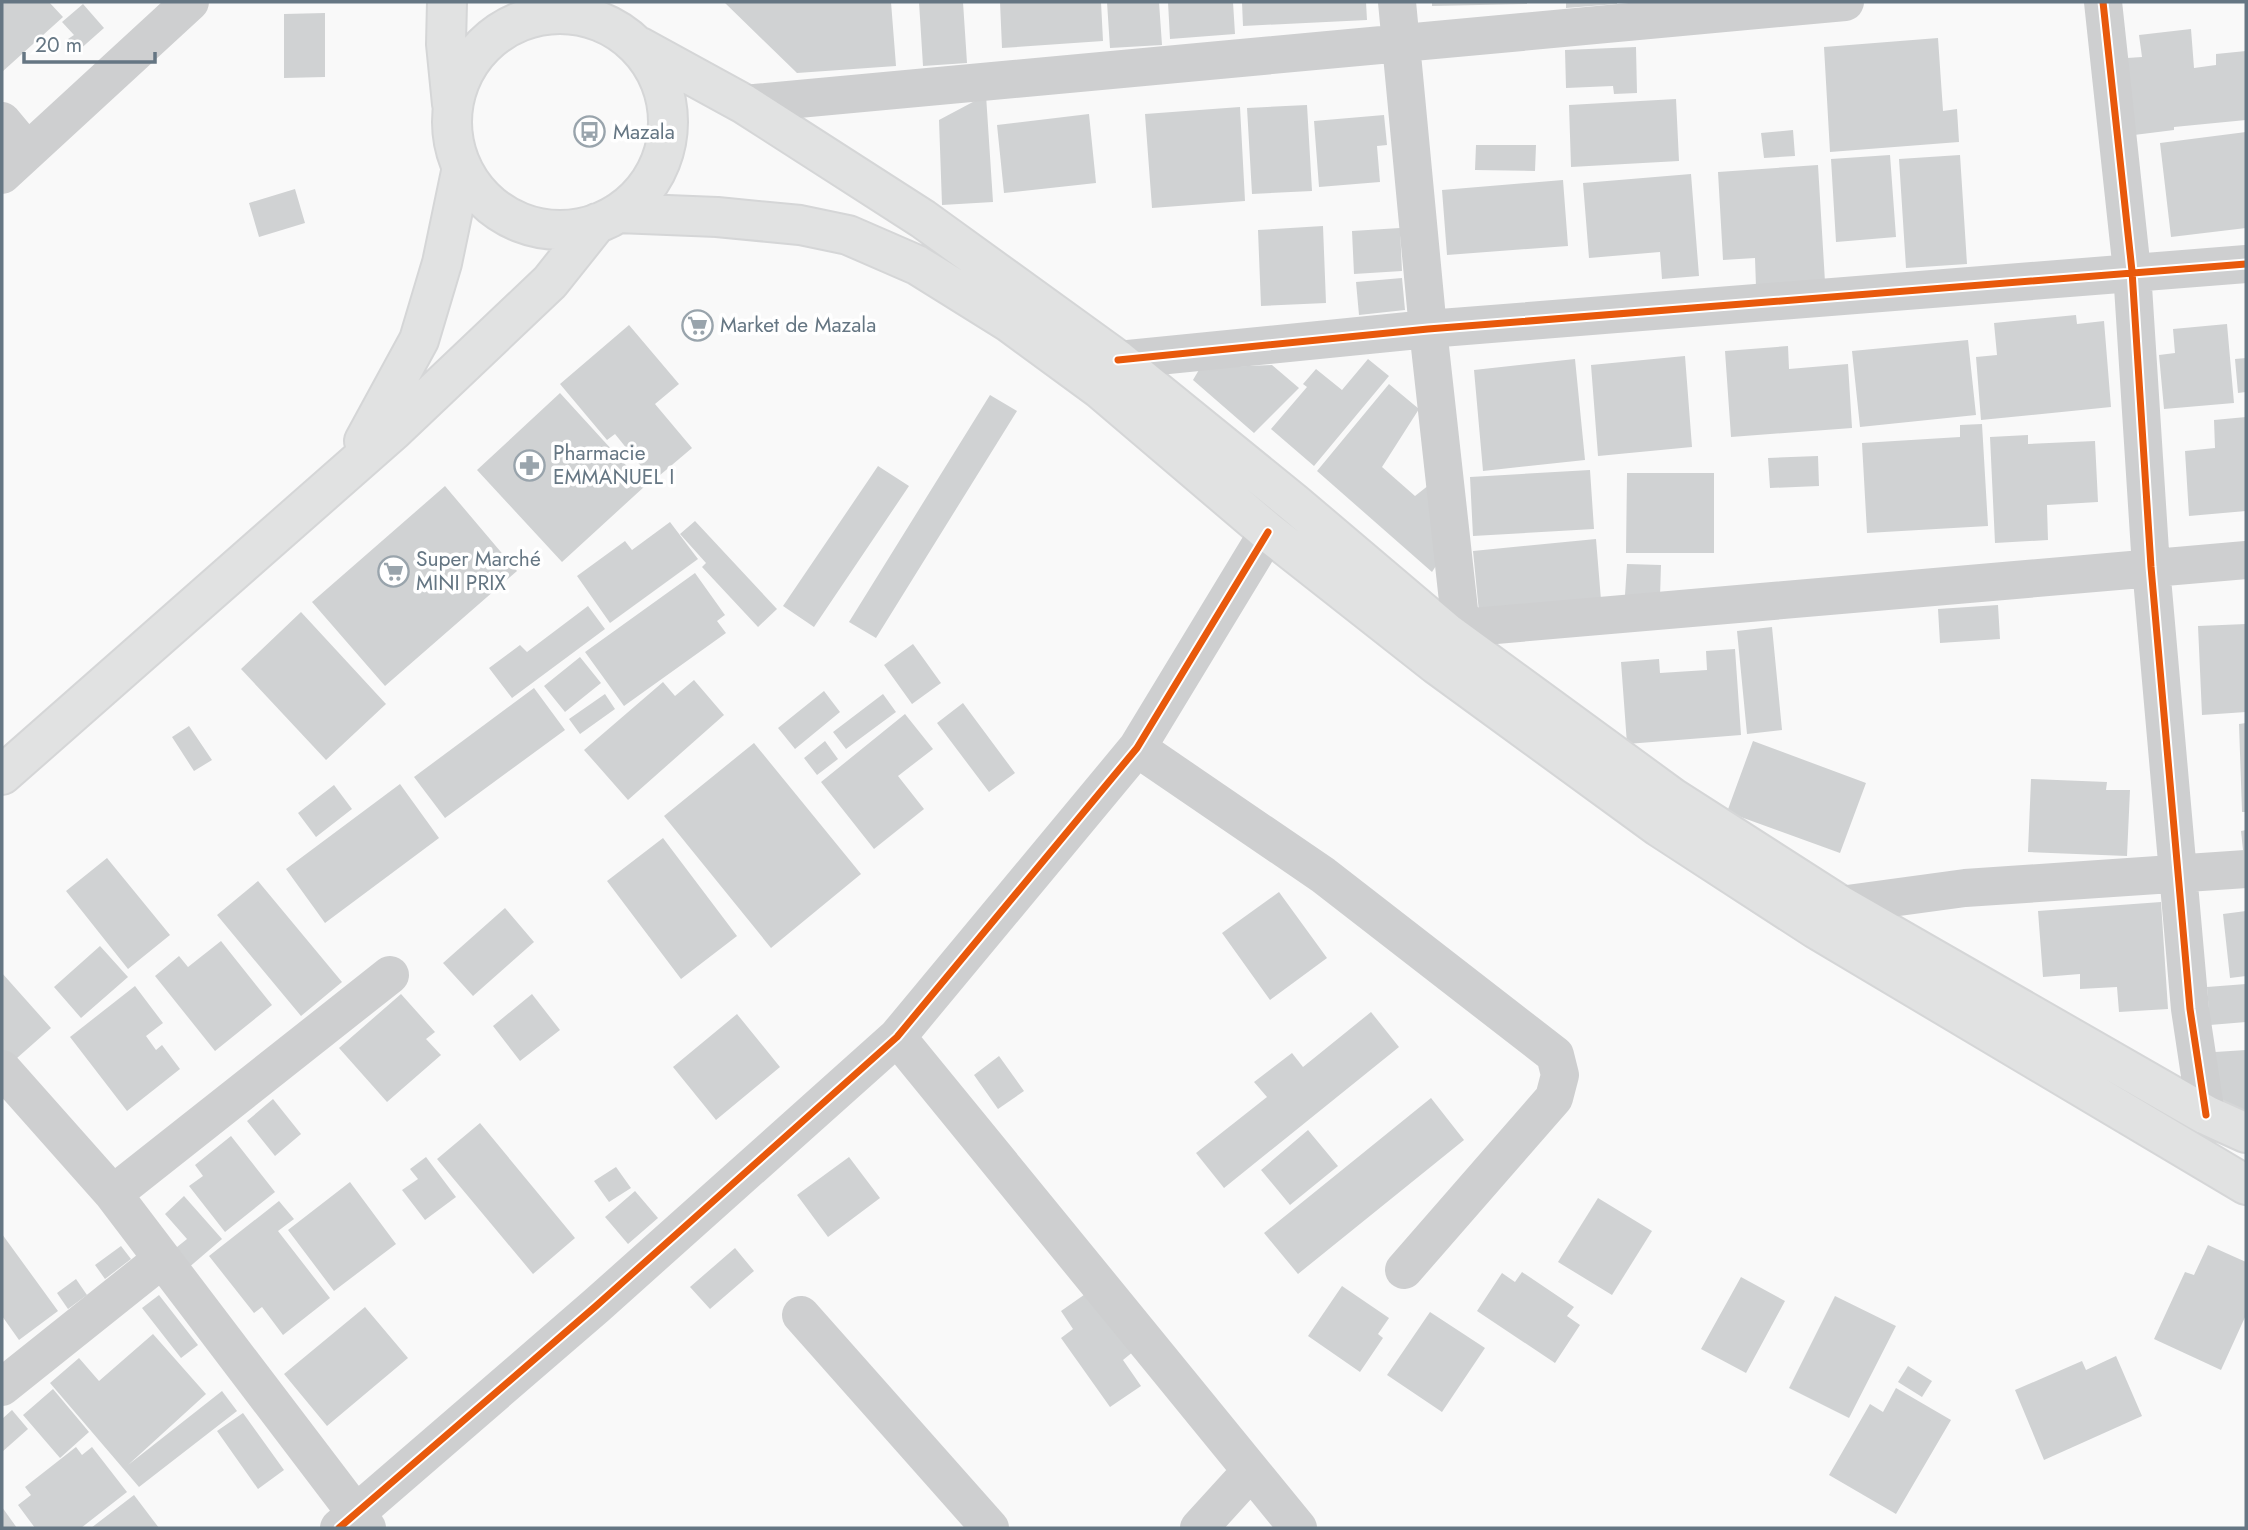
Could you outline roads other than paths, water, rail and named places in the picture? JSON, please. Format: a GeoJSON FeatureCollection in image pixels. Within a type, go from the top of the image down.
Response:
{"type":"FeatureCollection","features":[{"type":"Feature","properties":{"kind":"main road"},"geometry":{"type":"LineString","coordinates":[[447,2],[446,44],[454,139],[462,167],[489,204],[530,226],[575,229],[607,218],[717,217],[800,225],[848,234],[917,265],[1010,323],[1100,389],[1268,532],[1437,665],[1660,827],[1816,929],[2246,1185]]}},
{"type":"Feature","properties":{"kind":"main road"},"geometry":{"type":"LineString","coordinates":[[2,775],[343,475],[550,282],[607,218],[646,188],[663,154],[667,135],[666,97],[660,79],[597,2]]}},
{"type":"Feature","properties":{"kind":"main road"},"geometry":{"type":"LineString","coordinates":[[453,110],[467,71],[478,53],[502,31],[530,18],[562,13],[593,18],[744,104],[923,219],[1118,360],[1453,630],[1673,798],[1840,905],[2206,1115],[2246,1132]]}},
{"type":"Feature","properties":{"kind":"main road"},"geometry":{"type":"LineString","coordinates":[[343,475],[393,393],[419,340],[442,263],[462,167]]}},
{"type":"Feature","properties":{"kind":"street"},"geometry":{"type":"LineString","coordinates":[[2,121],[15,163],[190,2]]}},
{"type":"Feature","properties":{"kind":"street"},"geometry":{"type":"LineString","coordinates":[[1397,2],[1453,630],[2246,560]]}},
{"type":"Feature","properties":{"kind":"street"},"geometry":{"type":"LineString","coordinates":[[744,104],[1845,2]]}},
{"type":"Feature","properties":{"kind":"street"},"geometry":{"type":"LineString","coordinates":[[2103,2],[2132,271],[2151,567],[2190,1009],[2206,1115]]}},
{"type":"Feature","properties":{"kind":"street"},"geometry":{"type":"LineString","coordinates":[[1118,360],[1428,329],[2246,264]]}},
{"type":"Feature","properties":{"kind":"street"},"geometry":{"type":"LineString","coordinates":[[2,1069],[113,1194],[354,1524],[897,1037],[1137,748],[1268,532]]}},
{"type":"Feature","properties":{"kind":"street"},"geometry":{"type":"LineString","coordinates":[[1137,748],[1322,875],[1555,1055],[1560,1075],[1554,1098],[1404,1269]]}},
{"type":"Feature","properties":{"kind":"street"},"geometry":{"type":"LineString","coordinates":[[1840,905],[1965,888],[2246,869]]}},
{"type":"Feature","properties":{"kind":"street"},"geometry":{"type":"LineString","coordinates":[[113,1194],[390,975]]}},
{"type":"Feature","properties":{"kind":"street"},"geometry":{"type":"LineString","coordinates":[[897,1037],[1298,1528]]}},
{"type":"Feature","properties":{"kind":"street"},"geometry":{"type":"LineString","coordinates":[[2,1387],[161,1260]]}},
{"type":"Feature","properties":{"kind":"street"},"geometry":{"type":"LineString","coordinates":[[801,1315],[990,1528]]}},
{"type":"Feature","properties":{"kind":"street"},"geometry":{"type":"LineString","coordinates":[[1199,1528],[1251,1471]]}},
{"type":"Feature","properties":{"kind":"place","name":"Mazala"},"geometry":{"type":"Point","coordinates":[590,132]}},
{"type":"Feature","properties":{"kind":"place","name":"Market de Mazala"},"geometry":{"type":"Point","coordinates":[697,325]}},
{"type":"Feature","properties":{"kind":"place","name":"Pharmacie EMMANUEL I"},"geometry":{"type":"Point","coordinates":[530,465]}},
{"type":"Feature","properties":{"kind":"place","name":"Super Marché MINI PRIX"},"geometry":{"type":"Point","coordinates":[393,571]}}]}
